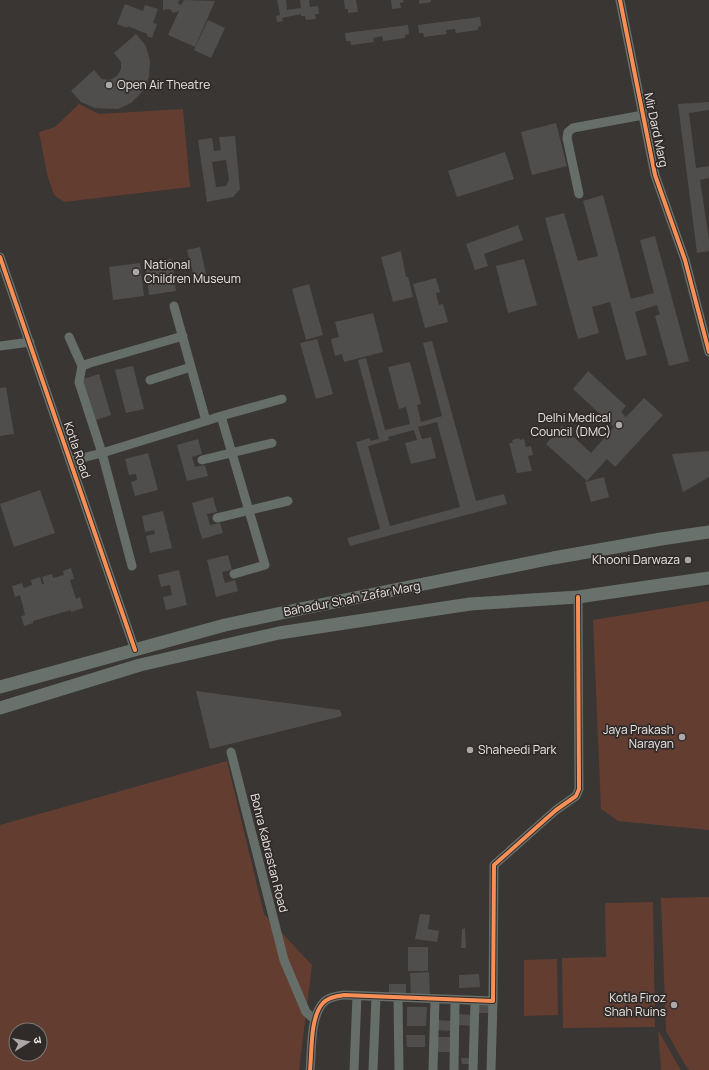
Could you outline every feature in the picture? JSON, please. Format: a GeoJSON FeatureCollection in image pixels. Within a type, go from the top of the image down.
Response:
{"type":"FeatureCollection","features":[{"type":"Feature","properties":{"kind":"main road","name":"Bahadur Shah Zafar Marg"},"geometry":{"type":"LineString","coordinates":[[0,687],[225,625],[553,558],[661,538],[709,532]]}},
{"type":"Feature","properties":{"kind":"main road","name":"Bahadur Shah Zafar Marg"},"geometry":{"type":"LineString","coordinates":[[0,708],[140,665],[279,633],[470,604],[578,598],[709,578]]}},
{"type":"Feature","properties":{"kind":"street","name":"Mir Dard Marg"},"geometry":{"type":"LineString","coordinates":[[620,0],[655,175],[685,260],[709,352]]}},
{"type":"Feature","properties":{"kind":"street"},"geometry":{"type":"LineString","coordinates":[[579,194],[567,138],[568,132],[573,128],[643,115]]}},
{"type":"Feature","properties":{"kind":"street","name":"Kotla Road"},"geometry":{"type":"LineString","coordinates":[[0,257],[135,650]]}},
{"type":"Feature","properties":{"kind":"street"},"geometry":{"type":"LineString","coordinates":[[174,306],[206,420]]}},
{"type":"Feature","properties":{"kind":"street"},"geometry":{"type":"LineString","coordinates":[[82,366],[183,336]]}},
{"type":"Feature","properties":{"kind":"street"},"geometry":{"type":"LineString","coordinates":[[69,337],[82,366],[79,382],[102,453],[132,566]]}},
{"type":"Feature","properties":{"kind":"street"},"geometry":{"type":"LineString","coordinates":[[0,346],[30,342]]}},
{"type":"Feature","properties":{"kind":"street"},"geometry":{"type":"LineString","coordinates":[[150,380],[191,368]]}},
{"type":"Feature","properties":{"kind":"street"},"geometry":{"type":"LineString","coordinates":[[70,461],[102,453],[206,420],[282,399]]}},
{"type":"Feature","properties":{"kind":"street"},"geometry":{"type":"LineString","coordinates":[[221,416],[250,510],[265,566],[234,574]]}},
{"type":"Feature","properties":{"kind":"street"},"geometry":{"type":"LineString","coordinates":[[202,460],[272,443]]}},
{"type":"Feature","properties":{"kind":"street"},"geometry":{"type":"LineString","coordinates":[[217,518],[288,501]]}},
{"type":"Feature","properties":{"kind":"street"},"geometry":{"type":"LineString","coordinates":[[491,1070],[494,865],[556,810],[576,796],[579,789],[578,598]]}},
{"type":"Feature","properties":{"kind":"street","name":"Bohra Kabrastan Road"},"geometry":{"type":"LineString","coordinates":[[231,752],[284,960],[306,1012],[315,1020]]}},
{"type":"Feature","properties":{"kind":"street"},"geometry":{"type":"LineString","coordinates":[[310,1070],[315,1020],[324,1002],[332,997],[344,995],[398,999],[493,1001]]}},
{"type":"Feature","properties":{"kind":"street"},"geometry":{"type":"LineString","coordinates":[[354,1070],[357,996]]}},
{"type":"Feature","properties":{"kind":"street"},"geometry":{"type":"LineString","coordinates":[[373,1070],[376,997]]}},
{"type":"Feature","properties":{"kind":"street"},"geometry":{"type":"LineString","coordinates":[[398,999],[399,1070]]}},
{"type":"Feature","properties":{"kind":"street"},"geometry":{"type":"LineString","coordinates":[[433,1070],[435,999]]}},
{"type":"Feature","properties":{"kind":"street"},"geometry":{"type":"LineString","coordinates":[[454,1070],[455,1000]]}},
{"type":"Feature","properties":{"kind":"street"},"geometry":{"type":"LineString","coordinates":[[473,1070],[475,1001]]}},
{"type":"Feature","properties":{"kind":"shaded area"},"geometry":{"type":"Polygon","coordinates":[[[79,104],[99,114],[183,109],[190,187],[64,202],[54,195],[47,174],[39,132],[55,127],[79,104]]]}},
{"type":"Feature","properties":{"kind":"shaded area"},"geometry":{"type":"Polygon","coordinates":[[[709,601],[709,830],[618,821],[601,809],[593,620],[709,601]]]}},
{"type":"Feature","properties":{"kind":"shaded area"},"geometry":{"type":"Polygon","coordinates":[[[227,761],[264,914],[312,965],[299,1070],[0,1070],[0,825],[227,761]]]}},
{"type":"Feature","properties":{"kind":"shaded area"},"geometry":{"type":"Polygon","coordinates":[[[709,897],[709,1070],[689,1070],[666,1031],[661,898],[709,897]]]}},
{"type":"Feature","properties":{"kind":"shaded area"},"geometry":{"type":"Polygon","coordinates":[[[653,902],[655,1027],[563,1028],[562,958],[606,957],[605,903],[653,902]]]}},
{"type":"Feature","properties":{"kind":"shaded area"},"geometry":{"type":"Polygon","coordinates":[[[557,959],[558,1015],[524,1016],[524,960],[557,959]]]}},
{"type":"Feature","properties":{"kind":"shaded area"},"geometry":{"type":"Polygon","coordinates":[[[658,1030],[679,1067],[681,1070],[661,1070],[658,1030]]]}},
{"type":"Feature","properties":{"kind":"building"},"geometry":{"type":"Polygon","coordinates":[[[163,0],[179,0],[178,3],[181,5],[184,0],[215,1],[195,47],[168,35],[179,11],[173,13],[170,9],[163,10],[163,0]]]}},
{"type":"Feature","properties":{"kind":"building"},"geometry":{"type":"Polygon","coordinates":[[[277,0],[286,0],[287,10],[301,8],[300,0],[309,0],[310,7],[318,6],[319,14],[315,14],[316,19],[306,20],[305,16],[301,16],[301,14],[282,18],[283,21],[277,22],[276,16],[280,15],[277,0]]]}},
{"type":"Feature","properties":{"kind":"building"},"geometry":{"type":"Polygon","coordinates":[[[344,0],[356,0],[358,12],[348,13],[348,9],[345,9],[344,0]]]}},
{"type":"Feature","properties":{"kind":"building"},"geometry":{"type":"Polygon","coordinates":[[[391,0],[403,0],[404,2],[400,3],[401,8],[392,9],[391,0]]]}},
{"type":"Feature","properties":{"kind":"building"},"geometry":{"type":"Polygon","coordinates":[[[419,0],[431,0],[431,2],[419,4],[419,0]]]}},
{"type":"Feature","properties":{"kind":"building"},"geometry":{"type":"Polygon","coordinates":[[[125,4],[143,11],[145,5],[158,9],[153,23],[157,24],[152,38],[147,36],[147,34],[128,26],[127,28],[117,24],[125,4]]]}},
{"type":"Feature","properties":{"kind":"building"},"geometry":{"type":"Polygon","coordinates":[[[480,17],[481,26],[478,27],[478,30],[456,33],[455,29],[446,30],[447,34],[424,37],[423,33],[419,33],[418,25],[480,17]]]}},
{"type":"Feature","properties":{"kind":"building"},"geometry":{"type":"Polygon","coordinates":[[[208,20],[225,28],[211,58],[194,50],[208,20]]]}},
{"type":"Feature","properties":{"kind":"building"},"geometry":{"type":"Polygon","coordinates":[[[408,25],[409,34],[405,35],[405,38],[383,41],[382,36],[373,38],[374,42],[351,45],[350,41],[346,41],[345,33],[408,25]]]}},
{"type":"Feature","properties":{"kind":"building"},"geometry":{"type":"Polygon","coordinates":[[[136,34],[146,46],[150,61],[149,77],[142,92],[131,103],[118,109],[95,108],[81,102],[71,91],[94,70],[102,79],[110,80],[117,76],[121,69],[121,62],[114,53],[136,34]]]}},
{"type":"Feature","properties":{"kind":"building"},"geometry":{"type":"Polygon","coordinates":[[[709,102],[709,110],[689,113],[696,168],[709,166],[709,178],[700,180],[709,239],[709,251],[697,253],[678,104],[709,102]]]}},
{"type":"Feature","properties":{"kind":"building"},"geometry":{"type":"Polygon","coordinates":[[[556,123],[567,166],[532,175],[521,132],[556,123]]]}},
{"type":"Feature","properties":{"kind":"building"},"geometry":{"type":"Polygon","coordinates":[[[235,136],[240,189],[233,197],[207,202],[198,140],[212,138],[214,151],[221,150],[219,137],[235,136]],[[226,160],[212,162],[216,187],[226,186],[229,180],[226,160]]]}},
{"type":"Feature","properties":{"kind":"building"},"geometry":{"type":"Polygon","coordinates":[[[505,152],[514,179],[457,197],[448,171],[505,152]]]}},
{"type":"Feature","properties":{"kind":"building"},"geometry":{"type":"Polygon","coordinates":[[[603,195],[631,299],[654,293],[640,240],[655,236],[689,361],[669,366],[655,316],[660,314],[657,305],[635,312],[647,355],[626,360],[610,302],[592,307],[599,333],[578,339],[545,218],[564,213],[578,261],[598,256],[583,201],[603,195]]]}},
{"type":"Feature","properties":{"kind":"building"},"geometry":{"type":"Polygon","coordinates":[[[518,225],[523,240],[484,254],[488,266],[475,270],[466,244],[518,225]]]}},
{"type":"Feature","properties":{"kind":"building"},"geometry":{"type":"Polygon","coordinates":[[[200,247],[206,274],[194,277],[187,250],[200,247]]]}},
{"type":"Feature","properties":{"kind":"building"},"geometry":{"type":"Polygon","coordinates":[[[401,251],[406,277],[408,277],[413,297],[393,302],[381,257],[401,251]]]}},
{"type":"Feature","properties":{"kind":"building"},"geometry":{"type":"Polygon","coordinates":[[[172,259],[176,291],[149,295],[146,270],[162,268],[161,260],[172,259]]]}},
{"type":"Feature","properties":{"kind":"building"},"geometry":{"type":"Polygon","coordinates":[[[524,259],[537,305],[508,313],[496,266],[524,259]]]}},
{"type":"Feature","properties":{"kind":"building"},"geometry":{"type":"Polygon","coordinates":[[[140,263],[144,296],[113,300],[109,267],[140,263]]]}},
{"type":"Feature","properties":{"kind":"building"},"geometry":{"type":"Polygon","coordinates":[[[436,278],[440,292],[436,293],[439,305],[443,304],[448,322],[425,328],[413,284],[436,278]]]}},
{"type":"Feature","properties":{"kind":"building"},"geometry":{"type":"Polygon","coordinates":[[[309,284],[323,335],[306,340],[292,289],[309,284]]]}},
{"type":"Feature","properties":{"kind":"building"},"geometry":{"type":"Polygon","coordinates":[[[373,313],[383,352],[344,362],[342,354],[335,356],[331,339],[339,337],[335,322],[373,313]]]}},
{"type":"Feature","properties":{"kind":"building"},"geometry":{"type":"Polygon","coordinates":[[[317,339],[333,394],[316,399],[300,343],[317,339]]]}},
{"type":"Feature","properties":{"kind":"building"},"geometry":{"type":"Polygon","coordinates":[[[432,341],[476,501],[504,494],[507,504],[350,546],[347,538],[380,529],[356,442],[370,438],[370,441],[379,439],[358,360],[366,358],[385,430],[410,424],[406,407],[399,409],[388,367],[410,362],[421,404],[417,405],[421,422],[442,416],[423,343],[432,341]],[[437,422],[418,427],[422,439],[431,437],[436,458],[411,464],[405,443],[417,440],[414,430],[388,437],[389,440],[368,446],[390,526],[460,507],[437,422]]]}},
{"type":"Feature","properties":{"kind":"building"},"geometry":{"type":"Polygon","coordinates":[[[133,366],[144,409],[126,413],[115,370],[133,366]]]}},
{"type":"Feature","properties":{"kind":"building"},"geometry":{"type":"Polygon","coordinates":[[[588,371],[626,406],[621,412],[626,417],[644,398],[663,415],[615,467],[607,459],[587,481],[546,444],[562,426],[591,453],[614,427],[573,389],[588,371]]]}},
{"type":"Feature","properties":{"kind":"building"},"geometry":{"type":"Polygon","coordinates":[[[99,374],[111,415],[96,420],[83,379],[99,374]]]}},
{"type":"Feature","properties":{"kind":"building"},"geometry":{"type":"Polygon","coordinates":[[[6,387],[14,434],[0,436],[0,388],[6,387]]]}},
{"type":"Feature","properties":{"kind":"building"},"geometry":{"type":"Polygon","coordinates":[[[519,438],[520,440],[524,439],[526,447],[531,446],[533,455],[528,456],[532,471],[517,473],[509,443],[513,443],[512,440],[519,438]]]}},
{"type":"Feature","properties":{"kind":"building"},"geometry":{"type":"Polygon","coordinates":[[[198,439],[202,454],[192,457],[195,467],[205,465],[208,476],[187,481],[177,445],[198,439]]]}},
{"type":"Feature","properties":{"kind":"building"},"geometry":{"type":"Polygon","coordinates":[[[709,451],[709,477],[683,492],[672,454],[709,451]]]}},
{"type":"Feature","properties":{"kind":"building"},"geometry":{"type":"Polygon","coordinates":[[[148,453],[158,490],[135,496],[131,482],[137,480],[136,474],[129,475],[125,459],[148,453]]]}},
{"type":"Feature","properties":{"kind":"building"},"geometry":{"type":"Polygon","coordinates":[[[604,477],[609,497],[591,502],[585,482],[604,477]]]}},
{"type":"Feature","properties":{"kind":"building"},"geometry":{"type":"Polygon","coordinates":[[[40,490],[55,533],[14,547],[0,504],[40,490]]]}},
{"type":"Feature","properties":{"kind":"building"},"geometry":{"type":"Polygon","coordinates":[[[213,497],[217,512],[207,514],[210,525],[220,523],[223,533],[202,539],[192,503],[213,497]]]}},
{"type":"Feature","properties":{"kind":"building"},"geometry":{"type":"Polygon","coordinates":[[[163,511],[172,548],[150,553],[146,536],[155,534],[154,530],[145,532],[142,516],[163,511]]]}},
{"type":"Feature","properties":{"kind":"building"},"geometry":{"type":"Polygon","coordinates":[[[228,555],[232,570],[222,572],[225,583],[235,580],[238,591],[216,597],[207,560],[228,555]]]}},
{"type":"Feature","properties":{"kind":"building"},"geometry":{"type":"Polygon","coordinates":[[[71,568],[74,579],[70,580],[76,599],[80,597],[83,608],[33,621],[33,623],[24,626],[21,616],[25,615],[20,595],[15,597],[12,586],[22,583],[24,588],[32,585],[31,580],[40,577],[42,584],[44,584],[42,577],[52,574],[53,578],[64,575],[63,571],[71,568]]]}},
{"type":"Feature","properties":{"kind":"building"},"geometry":{"type":"Polygon","coordinates":[[[179,570],[187,605],[166,610],[163,597],[172,595],[170,585],[161,587],[158,575],[179,570]]]}},
{"type":"Feature","properties":{"kind":"building"},"geometry":{"type":"Polygon","coordinates":[[[196,691],[340,710],[342,716],[210,749],[196,691]]]}},
{"type":"Feature","properties":{"kind":"building"},"geometry":{"type":"Polygon","coordinates":[[[420,914],[430,915],[428,929],[439,931],[437,942],[415,939],[420,914]]]}},
{"type":"Feature","properties":{"kind":"building"},"geometry":{"type":"Polygon","coordinates":[[[465,928],[466,948],[461,948],[462,929],[465,928]]]}},
{"type":"Feature","properties":{"kind":"building"},"geometry":{"type":"Polygon","coordinates":[[[408,947],[428,947],[428,971],[408,971],[408,947]]]}},
{"type":"Feature","properties":{"kind":"building"},"geometry":{"type":"Polygon","coordinates":[[[429,972],[430,996],[411,996],[410,973],[429,972]]]}},
{"type":"Feature","properties":{"kind":"building"},"geometry":{"type":"Polygon","coordinates":[[[479,974],[480,987],[459,988],[459,975],[479,974]]]}},
{"type":"Feature","properties":{"kind":"building"},"geometry":{"type":"Polygon","coordinates":[[[389,984],[406,984],[406,996],[389,996],[389,984]]]}},
{"type":"Feature","properties":{"kind":"building"},"geometry":{"type":"Polygon","coordinates":[[[476,1004],[492,1004],[491,1013],[476,1013],[476,1004]]]}},
{"type":"Feature","properties":{"kind":"building"},"geometry":{"type":"Polygon","coordinates":[[[407,1007],[427,1007],[426,1026],[407,1026],[407,1007]]]}},
{"type":"Feature","properties":{"kind":"building"},"geometry":{"type":"Polygon","coordinates":[[[456,1014],[474,1015],[474,1026],[456,1025],[456,1014]]]}},
{"type":"Feature","properties":{"kind":"building"},"geometry":{"type":"Polygon","coordinates":[[[436,1020],[453,1021],[453,1031],[435,1030],[436,1020]]]}},
{"type":"Feature","properties":{"kind":"building"},"geometry":{"type":"Polygon","coordinates":[[[406,1035],[425,1035],[425,1047],[407,1047],[406,1035]]]}},
{"type":"Feature","properties":{"kind":"building"},"geometry":{"type":"Polygon","coordinates":[[[437,1037],[452,1037],[452,1052],[436,1052],[437,1037]]]}},
{"type":"Feature","properties":{"kind":"building"},"geometry":{"type":"Polygon","coordinates":[[[461,1058],[477,1058],[478,1064],[462,1064],[461,1058]]]}},
{"type":"Feature","properties":{"kind":"cycle path"},"geometry":{"type":"LineString","coordinates":[[620,0],[655,175],[685,260],[709,352]]}},
{"type":"Feature","properties":{"kind":"cycle path"},"geometry":{"type":"LineString","coordinates":[[0,257],[135,650]]}},
{"type":"Feature","properties":{"kind":"cycle path"},"geometry":{"type":"LineString","coordinates":[[310,1070],[312,1035],[316,1017],[323,1003],[330,998],[344,995],[493,1001],[494,865],[556,810],[576,796],[579,789],[578,597]]}},
{"type":"Feature","properties":{"kind":"place","name":"Open Air Theatre"},"geometry":{"type":"Point","coordinates":[109,85]}},
{"type":"Feature","properties":{"kind":"place","name":"National Children Museum"},"geometry":{"type":"Point","coordinates":[136,272]}},
{"type":"Feature","properties":{"kind":"place","name":"Delhi Medical Council (DMC)"},"geometry":{"type":"Point","coordinates":[619,425]}},
{"type":"Feature","properties":{"kind":"place","name":"Khooni Darwaza"},"geometry":{"type":"Point","coordinates":[688,560]}},
{"type":"Feature","properties":{"kind":"place","name":"Jaya Prakash Narayan"},"geometry":{"type":"Point","coordinates":[682,737]}},
{"type":"Feature","properties":{"kind":"place","name":"Shaheedi Park"},"geometry":{"type":"Point","coordinates":[470,750]}},
{"type":"Feature","properties":{"kind":"place","name":"Kotla Firoz Shah Ruins"},"geometry":{"type":"Point","coordinates":[674,1005]}}]}
